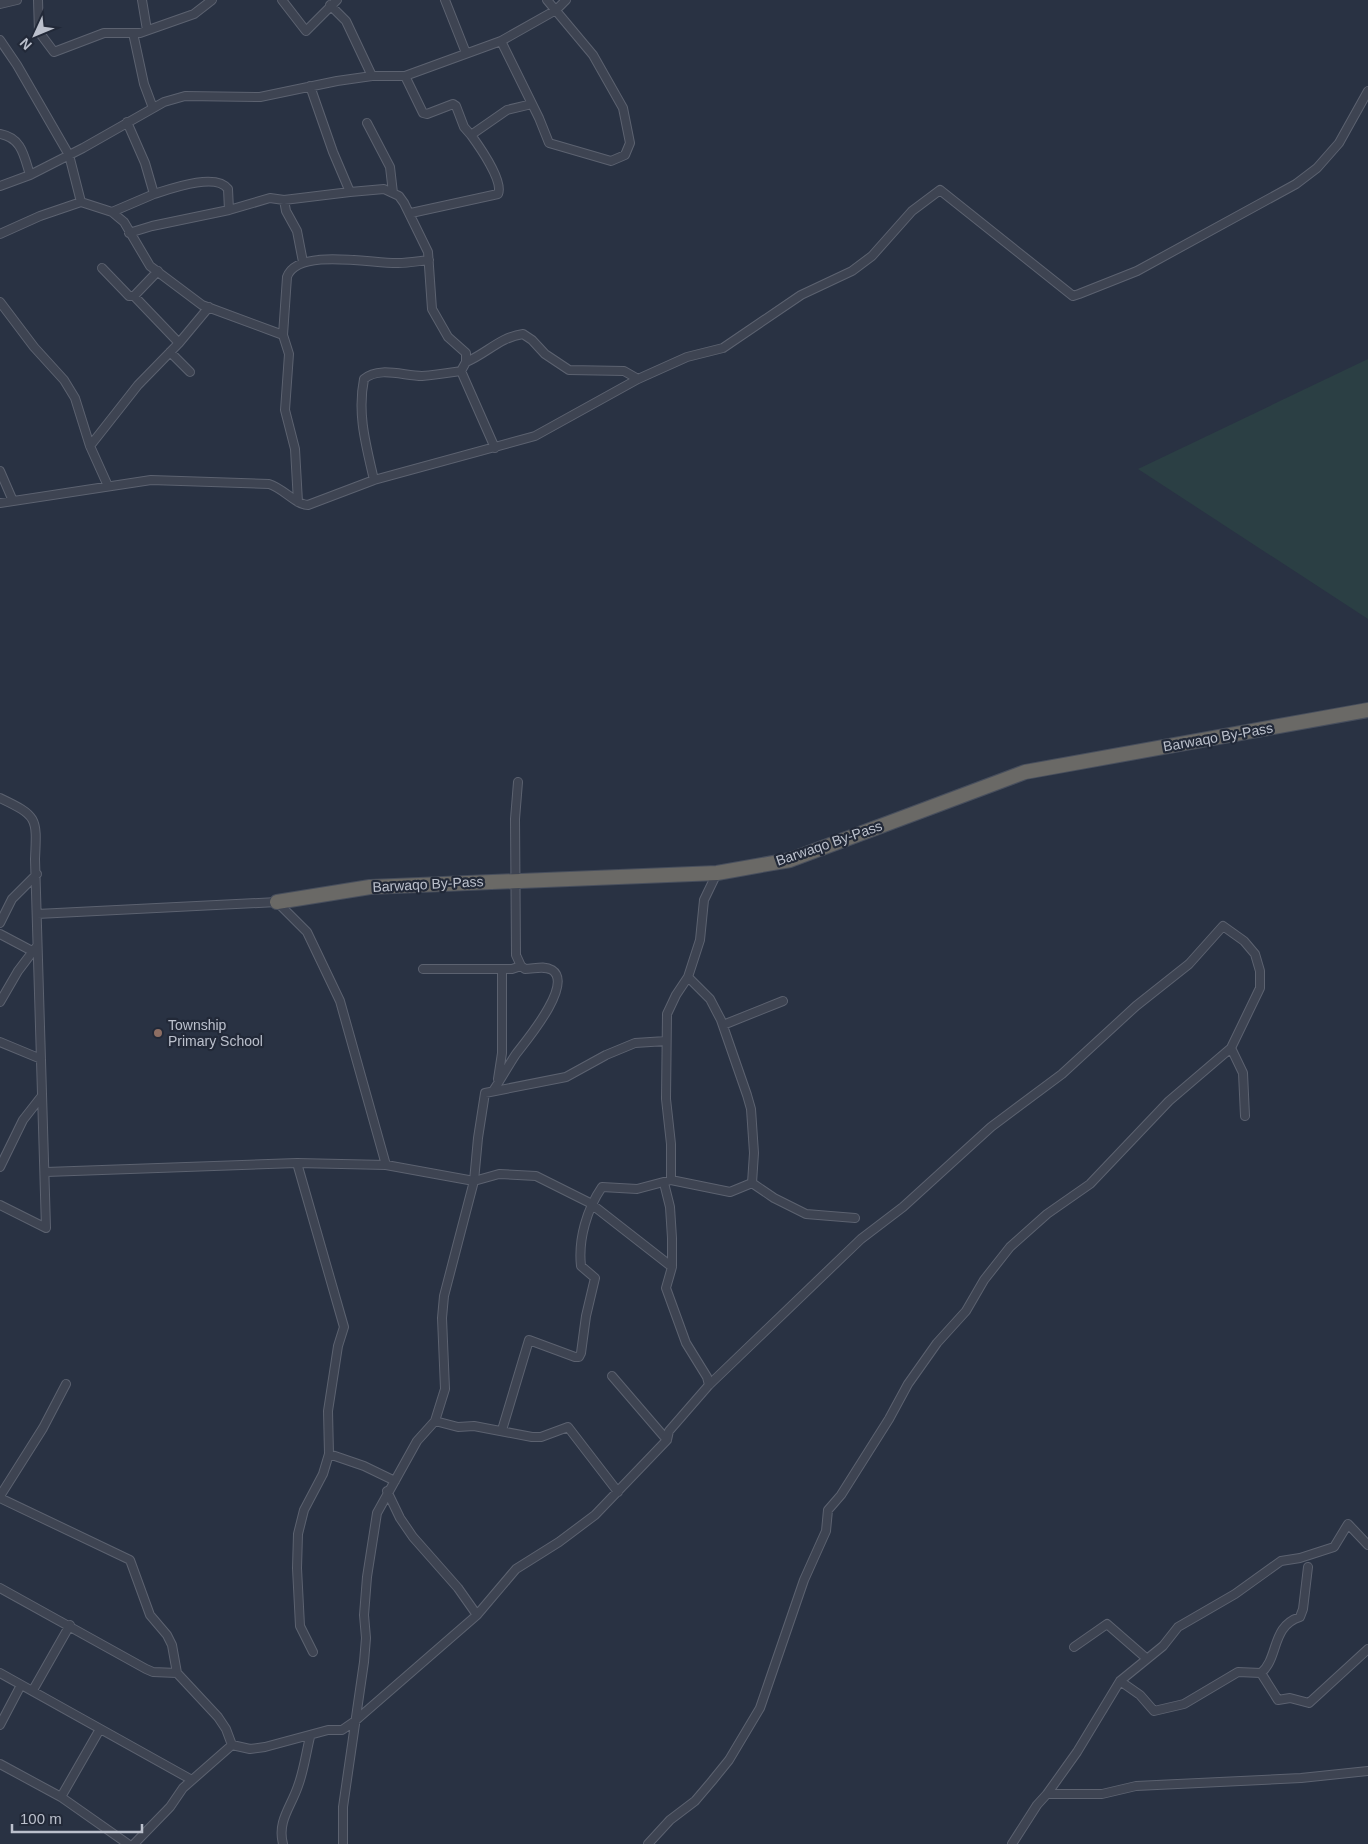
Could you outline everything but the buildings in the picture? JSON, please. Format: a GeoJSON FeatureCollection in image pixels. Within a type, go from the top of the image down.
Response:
{"type":"FeatureCollection","features":[{"type":"Feature","properties":{"kind":"highway","name":"Barwaqo By-Pass"},"geometry":{"type":"LineString","coordinates":[[277,902],[370,887],[718,873],[790,860],[1025,772],[1368,710]]}},
{"type":"Feature","properties":{"kind":"street"},"geometry":{"type":"LineString","coordinates":[[0,4],[17,0]]}},
{"type":"Feature","properties":{"kind":"street"},"geometry":{"type":"LineString","coordinates":[[38,0],[39,32],[54,52],[104,33],[133,33],[147,30],[194,14],[212,0]]}},
{"type":"Feature","properties":{"kind":"street"},"geometry":{"type":"LineString","coordinates":[[142,0],[147,30]]}},
{"type":"Feature","properties":{"kind":"street"},"geometry":{"type":"LineString","coordinates":[[282,0],[306,31],[333,3],[346,21],[372,76]]}},
{"type":"Feature","properties":{"kind":"street"},"geometry":{"type":"LineString","coordinates":[[445,0],[466,53]]}},
{"type":"Feature","properties":{"kind":"street"},"geometry":{"type":"LineString","coordinates":[[501,41],[549,143],[611,161],[625,155],[630,143],[623,108],[593,56],[547,0]]}},
{"type":"Feature","properties":{"kind":"street"},"geometry":{"type":"LineString","coordinates":[[0,186],[30,175],[153,108],[185,96],[260,97],[310,86],[372,76],[405,76],[501,41],[556,10],[566,0]]}},
{"type":"Feature","properties":{"kind":"street"},"geometry":{"type":"LineString","coordinates":[[133,33],[144,84],[153,108]]}},
{"type":"Feature","properties":{"kind":"street"},"geometry":{"type":"LineString","coordinates":[[0,40],[17,65],[69,155],[81,202]]}},
{"type":"Feature","properties":{"kind":"street"},"geometry":{"type":"LineString","coordinates":[[405,76],[423,113],[427,114],[453,104],[456,106],[464,127],[486,157],[499,188],[499,192],[496,195],[411,213]]}},
{"type":"Feature","properties":{"kind":"street"},"geometry":{"type":"LineString","coordinates":[[310,86],[333,152],[350,192]]}},
{"type":"Feature","properties":{"kind":"street"},"geometry":{"type":"LineString","coordinates":[[0,503],[151,480],[252,482],[275,486],[298,502],[308,504],[374,480],[534,436],[638,379],[687,357],[723,348],[801,295],[852,271],[872,256],[912,211],[940,190],[1073,296],[1138,271],[1296,184],[1316,168],[1339,143],[1368,91]]}},
{"type":"Feature","properties":{"kind":"street"},"geometry":{"type":"LineString","coordinates":[[471,135],[507,110],[532,104]]}},
{"type":"Feature","properties":{"kind":"street"},"geometry":{"type":"LineString","coordinates":[[127,122],[145,163],[154,194]]}},
{"type":"Feature","properties":{"kind":"street"},"geometry":{"type":"LineString","coordinates":[[367,123],[390,167],[393,193]]}},
{"type":"Feature","properties":{"kind":"street"},"geometry":{"type":"LineString","coordinates":[[0,134],[15,139],[21,148],[30,175]]}},
{"type":"Feature","properties":{"kind":"street"},"geometry":{"type":"LineString","coordinates":[[112,212],[154,194],[192,183],[221,183],[228,189],[230,210]]}},
{"type":"Feature","properties":{"kind":"street"},"geometry":{"type":"LineString","coordinates":[[129,233],[152,226],[230,210],[270,198],[284,200],[378,189],[393,193],[399,196],[411,213],[428,252],[432,309],[448,337],[466,353],[466,362],[461,371]]}},
{"type":"Feature","properties":{"kind":"street"},"geometry":{"type":"LineString","coordinates":[[284,200],[286,211],[297,231],[303,262]]}},
{"type":"Feature","properties":{"kind":"street"},"geometry":{"type":"LineString","coordinates":[[0,234],[40,216],[81,202],[112,212],[124,222],[147,263],[158,271],[209,307],[283,335]]}},
{"type":"Feature","properties":{"kind":"street"},"geometry":{"type":"LineString","coordinates":[[298,502],[295,449],[286,410],[289,354],[283,335],[288,274],[303,262],[352,258],[397,263],[429,260]]}},
{"type":"Feature","properties":{"kind":"street"},"geometry":{"type":"LineString","coordinates":[[102,268],[129,296],[134,296],[179,343]]}},
{"type":"Feature","properties":{"kind":"street"},"geometry":{"type":"LineString","coordinates":[[134,296],[158,271]]}},
{"type":"Feature","properties":{"kind":"street"},"geometry":{"type":"LineString","coordinates":[[0,302],[71,391],[90,446],[108,486]]}},
{"type":"Feature","properties":{"kind":"street"},"geometry":{"type":"LineString","coordinates":[[90,446],[138,385],[179,343],[209,307]]}},
{"type":"Feature","properties":{"kind":"street"},"geometry":{"type":"LineString","coordinates":[[466,362],[479,357],[507,338],[523,334],[532,340],[545,354],[569,370],[624,371],[638,379]]}},
{"type":"Feature","properties":{"kind":"street"},"geometry":{"type":"LineString","coordinates":[[170,352],[190,372]]}},
{"type":"Feature","properties":{"kind":"street"},"geometry":{"type":"LineString","coordinates":[[461,371],[495,448]]}},
{"type":"Feature","properties":{"kind":"street"},"geometry":{"type":"LineString","coordinates":[[374,480],[362,427],[360,401],[364,379],[367,376],[387,372],[420,376],[461,371]]}},
{"type":"Feature","properties":{"kind":"street"},"geometry":{"type":"LineString","coordinates":[[0,471],[14,501]]}},
{"type":"Feature","properties":{"kind":"street"},"geometry":{"type":"LineString","coordinates":[[518,782],[516,819],[516,955],[520,966]]}},
{"type":"Feature","properties":{"kind":"street"},"geometry":{"type":"LineString","coordinates":[[0,798],[25,811],[33,819],[37,827],[35,859],[37,874],[41,1097],[46,1172],[46,1228],[0,1204]]}},
{"type":"Feature","properties":{"kind":"street"},"geometry":{"type":"LineString","coordinates":[[709,1385],[707,1377],[686,1343],[666,1288],[672,1267],[670,1207],[667,1182],[671,1144],[666,1099],[666,1041],[668,1014],[676,995],[688,977],[700,940],[704,900],[718,873]]}},
{"type":"Feature","properties":{"kind":"street"},"geometry":{"type":"LineString","coordinates":[[0,923],[12,899],[37,874]]}},
{"type":"Feature","properties":{"kind":"street"},"geometry":{"type":"LineString","coordinates":[[37,914],[277,902],[306,932],[340,1001],[386,1165]]}},
{"type":"Feature","properties":{"kind":"street"},"geometry":{"type":"LineString","coordinates":[[232,1745],[250,1749],[310,1737],[328,1730],[342,1730],[356,1721],[477,1615],[516,1569],[559,1542],[595,1514],[667,1440],[669,1431],[709,1385],[861,1240],[903,1208],[991,1127],[1062,1074],[1136,1006],[1189,964],[1222,926],[1244,941],[1255,954],[1260,971],[1260,988],[1232,1048],[1168,1102],[1090,1184],[1047,1214],[1010,1248],[984,1280],[966,1311],[937,1343],[908,1384],[889,1419],[841,1495],[828,1510],[826,1530],[804,1580],[760,1708],[729,1760],[712,1781],[695,1801],[670,1820],[648,1844]]}},
{"type":"Feature","properties":{"kind":"street"},"geometry":{"type":"LineString","coordinates":[[0,934],[34,952]]}},
{"type":"Feature","properties":{"kind":"street"},"geometry":{"type":"LineString","coordinates":[[0,1002],[18,971],[34,952],[38,944]]}},
{"type":"Feature","properties":{"kind":"street"},"geometry":{"type":"LineString","coordinates":[[423,969],[502,969],[520,966],[525,969],[544,968],[553,971],[558,978],[558,987],[547,1011],[495,1087]]}},
{"type":"Feature","properties":{"kind":"street"},"geometry":{"type":"LineString","coordinates":[[495,1087],[502,1053],[502,969]]}},
{"type":"Feature","properties":{"kind":"street"},"geometry":{"type":"LineString","coordinates":[[688,977],[710,999],[723,1025],[751,1108],[754,1153],[752,1182]]}},
{"type":"Feature","properties":{"kind":"street"},"geometry":{"type":"LineString","coordinates":[[723,1025],[782,1002]]}},
{"type":"Feature","properties":{"kind":"street"},"geometry":{"type":"LineString","coordinates":[[343,1844],[343,1806],[364,1662],[366,1638],[364,1615],[372,1532],[377,1513],[387,1491],[395,1481],[417,1441],[434,1421],[445,1389],[442,1318],[444,1296],[474,1181],[485,1093],[495,1087],[566,1077],[606,1055],[635,1043],[666,1041]]}},
{"type":"Feature","properties":{"kind":"street"},"geometry":{"type":"LineString","coordinates":[[0,1042],[41,1059]]}},
{"type":"Feature","properties":{"kind":"street"},"geometry":{"type":"LineString","coordinates":[[1232,1048],[1242,1073],[1245,1116]]}},
{"type":"Feature","properties":{"kind":"street"},"geometry":{"type":"LineString","coordinates":[[0,1168],[23,1120],[41,1097]]}},
{"type":"Feature","properties":{"kind":"street"},"geometry":{"type":"LineString","coordinates":[[297,1163],[321,1253],[344,1327],[338,1346],[328,1412],[329,1454],[323,1474],[304,1510],[298,1534],[300,1626],[313,1652]]}},
{"type":"Feature","properties":{"kind":"street"},"geometry":{"type":"LineString","coordinates":[[46,1172],[297,1163],[386,1165],[474,1181],[499,1174],[536,1176],[590,1204],[672,1267]]}},
{"type":"Feature","properties":{"kind":"street"},"geometry":{"type":"LineString","coordinates":[[502,1430],[529,1340],[575,1357],[579,1357],[581,1353],[586,1316],[595,1278],[582,1266],[580,1254],[590,1204],[602,1187],[626,1190],[667,1182],[730,1192],[752,1182]]}},
{"type":"Feature","properties":{"kind":"street"},"geometry":{"type":"LineString","coordinates":[[752,1182],[774,1198],[806,1214],[855,1218]]}},
{"type":"Feature","properties":{"kind":"street"},"geometry":{"type":"LineString","coordinates":[[612,1376],[667,1440]]}},
{"type":"Feature","properties":{"kind":"street"},"geometry":{"type":"LineString","coordinates":[[66,1384],[43,1428],[0,1497],[130,1560],[150,1615],[167,1635],[172,1645],[177,1673],[218,1717],[232,1745]]}},
{"type":"Feature","properties":{"kind":"street"},"geometry":{"type":"LineString","coordinates":[[434,1421],[458,1427],[474,1426],[502,1430],[532,1438],[541,1437],[564,1426],[568,1427],[618,1492]]}},
{"type":"Feature","properties":{"kind":"street"},"geometry":{"type":"LineString","coordinates":[[329,1454],[364,1466],[395,1481]]}},
{"type":"Feature","properties":{"kind":"street"},"geometry":{"type":"LineString","coordinates":[[387,1491],[400,1518],[413,1537],[458,1588],[477,1615]]}},
{"type":"Feature","properties":{"kind":"street"},"geometry":{"type":"LineString","coordinates":[[1012,1844],[1037,1805],[1078,1752],[1120,1681],[1146,1658],[1164,1646],[1178,1627],[1236,1594],[1281,1561],[1300,1558],[1334,1547],[1348,1524],[1368,1545]]}},
{"type":"Feature","properties":{"kind":"street"},"geometry":{"type":"LineString","coordinates":[[1120,1681],[1140,1695],[1154,1711],[1184,1704],[1238,1672],[1260,1673],[1268,1667],[1277,1637],[1293,1619],[1300,1617],[1303,1609],[1308,1567]]}},
{"type":"Feature","properties":{"kind":"street"},"geometry":{"type":"LineString","coordinates":[[0,1588],[70,1625],[146,1669],[154,1672],[177,1673]]}},
{"type":"Feature","properties":{"kind":"street"},"geometry":{"type":"LineString","coordinates":[[1074,1647],[1107,1624],[1146,1658]]}},
{"type":"Feature","properties":{"kind":"street"},"geometry":{"type":"LineString","coordinates":[[33,1690],[70,1625]]}},
{"type":"Feature","properties":{"kind":"street"},"geometry":{"type":"LineString","coordinates":[[1260,1673],[1278,1700],[1290,1698],[1309,1703],[1368,1649]]}},
{"type":"Feature","properties":{"kind":"street"},"geometry":{"type":"LineString","coordinates":[[0,1673],[192,1780]]}},
{"type":"Feature","properties":{"kind":"street"},"geometry":{"type":"LineString","coordinates":[[0,1725],[21,1685]]}},
{"type":"Feature","properties":{"kind":"street"},"geometry":{"type":"LineString","coordinates":[[61,1797],[100,1729]]}},
{"type":"Feature","properties":{"kind":"street"},"geometry":{"type":"LineString","coordinates":[[283,1844],[281,1835],[282,1820],[298,1788],[310,1737]]}},
{"type":"Feature","properties":{"kind":"street"},"geometry":{"type":"LineString","coordinates":[[134,1844],[170,1807],[182,1788],[232,1745]]}},
{"type":"Feature","properties":{"kind":"street"},"geometry":{"type":"LineString","coordinates":[[0,1764],[61,1797],[128,1844]]}},
{"type":"Feature","properties":{"kind":"street"},"geometry":{"type":"LineString","coordinates":[[1047,1794],[1102,1794],[1136,1786],[1301,1778],[1368,1771]]}},
{"type":"Feature","properties":{"kind":"green space"},"geometry":{"type":"Polygon","coordinates":[[[1368,359],[1368,619],[1138,469],[1368,359]]]}},
{"type":"Feature","properties":{"kind":"place","name":"Township Primary School"},"geometry":{"type":"Point","coordinates":[158,1033]}}]}
